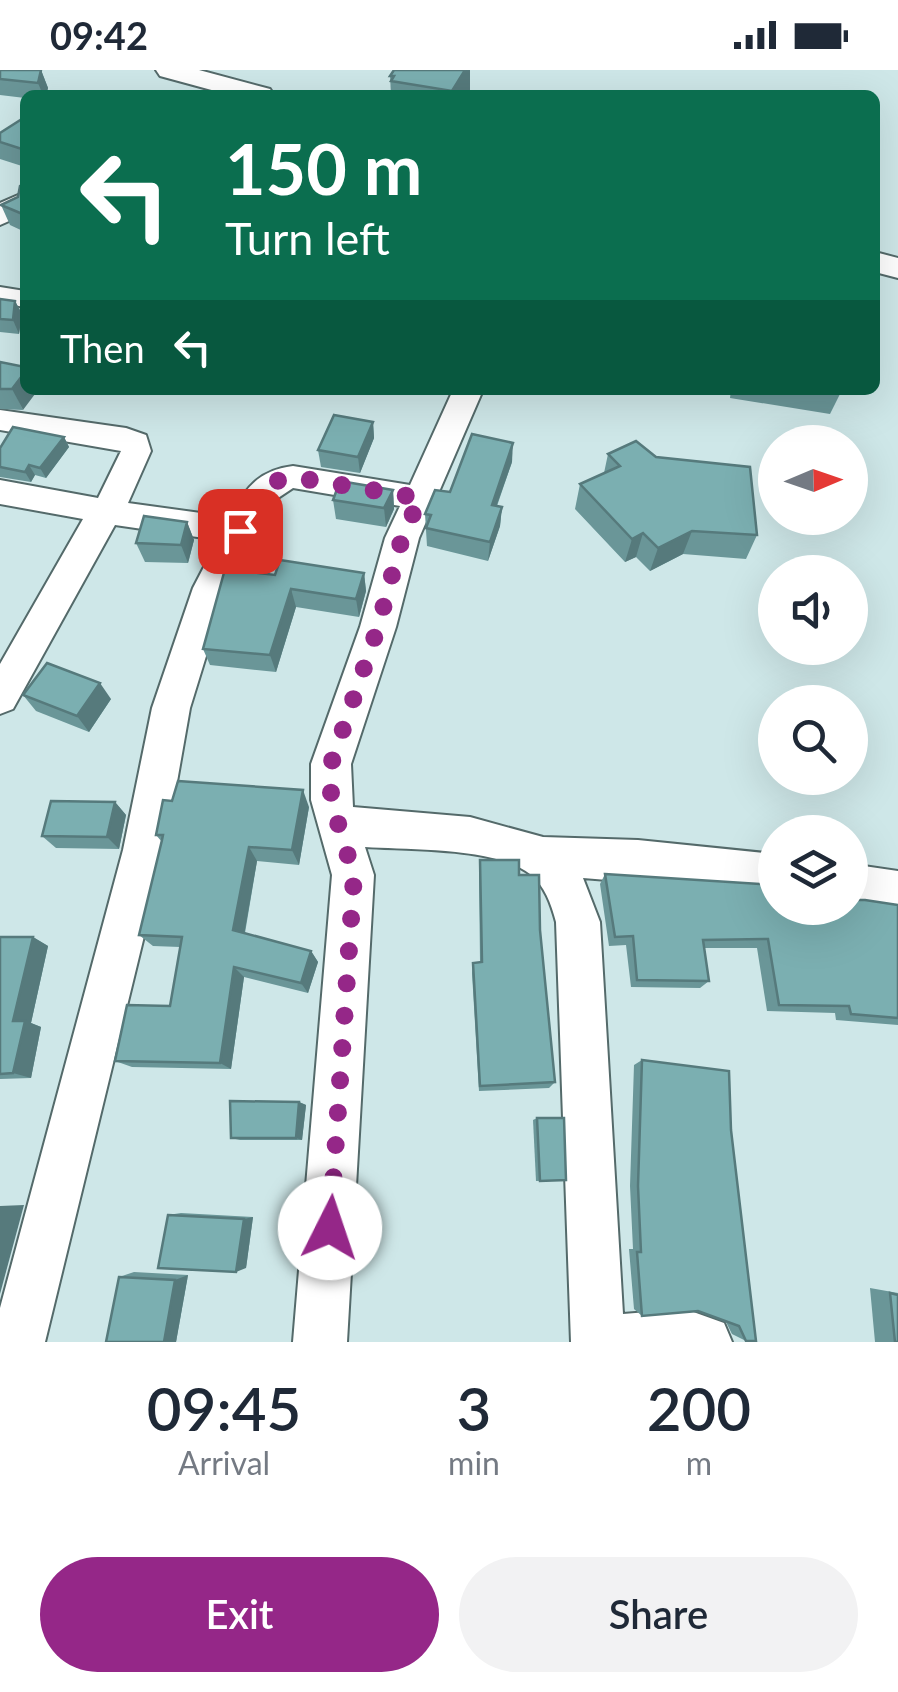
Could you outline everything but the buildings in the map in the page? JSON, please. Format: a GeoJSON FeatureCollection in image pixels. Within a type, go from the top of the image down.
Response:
{"type":"FeatureCollection","features":[{"type":"Feature","properties":{"kind":"street"},"geometry":{"type":"LineString","coordinates":[[169,70],[241,90]]}},
{"type":"Feature","properties":{"kind":"street"},"geometry":{"type":"LineString","coordinates":[[320,1342],[354,876],[350,854],[337,826],[331,764],[378,627],[402,538],[466,395]]}},
{"type":"Feature","properties":{"kind":"street"},"geometry":{"type":"LineString","coordinates":[[0,420],[94,432],[135,443],[134,460],[108,512],[97,523],[0,698]]}},
{"type":"Feature","properties":{"kind":"street"},"geometry":{"type":"LineString","coordinates":[[18,1342],[144,850],[170,708],[210,588],[257,496],[278,479],[293,477],[420,498]]}},
{"type":"Feature","properties":{"kind":"street"},"geometry":{"type":"LineString","coordinates":[[0,492],[240,531]]}},
{"type":"Feature","properties":{"kind":"street"},"geometry":{"type":"LineString","coordinates":[[337,826],[500,842],[541,856],[638,860],[758,872]]}},
{"type":"Feature","properties":{"kind":"street"},"geometry":{"type":"LineString","coordinates":[[541,856],[564,884],[578,922],[598,1342]]}},
{"type":"Feature","properties":{"kind":"street"},"geometry":{"type":"LineString","coordinates":[[868,888],[898,892]]}},
{"type":"Feature","properties":{"kind":"street"},"geometry":{"type":"LineString","coordinates":[[619,1342],[685,1336],[705,1342]]}},
{"type":"Feature","properties":{"kind":"route"},"geometry":{"type":"LineString","coordinates":[[240,531],[257,496],[278,479],[293,477],[420,498],[402,538],[378,627],[331,764],[331,800],[354,876],[330,1228]]}}]}
